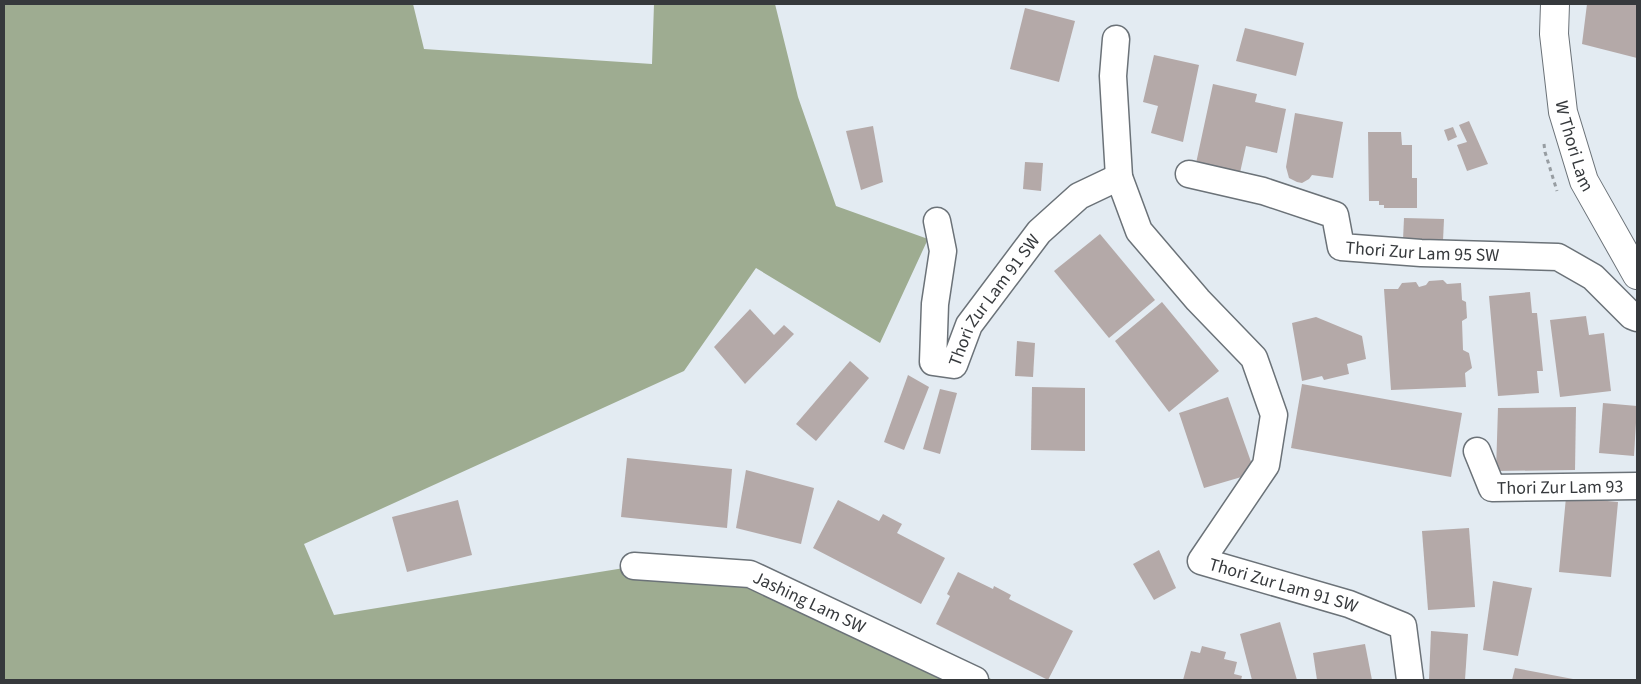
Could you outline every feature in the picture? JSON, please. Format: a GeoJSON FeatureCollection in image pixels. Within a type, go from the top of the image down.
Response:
{"type":"FeatureCollection","features":[{"type":"Feature","properties":{"kind":"main road","name":"W Thori Lam"},"geometry":{"type":"LineString","coordinates":[[1555,4],[1554,34],[1563,112],[1584,180],[1637,275]]}},
{"type":"Feature","properties":{"kind":"street","name":"Thori Zur Lam 91 SW"},"geometry":{"type":"LineString","coordinates":[[1116,39],[1114,76],[1119,178],[1139,231],[1198,300],[1254,358],[1274,415],[1266,465],[1201,561],[1349,604],[1403,626],[1410,680]]}},
{"type":"Feature","properties":{"kind":"street","name":"Thori Zur Lam 95 SW"},"geometry":{"type":"LineString","coordinates":[[1189,174],[1264,191],[1336,215],[1341,247],[1421,253],[1558,257],[1593,277],[1632,316],[1637,318]]}},
{"type":"Feature","properties":{"kind":"street","name":"Thori Zur Lam 91 SW"},"geometry":{"type":"LineString","coordinates":[[937,221],[943,251],[936,304],[933,362],[954,365],[969,325],[1039,232],[1079,196],[1119,178]]}},
{"type":"Feature","properties":{"kind":"street","name":"Thori Zur Lam 93"},"geometry":{"type":"LineString","coordinates":[[1477,451],[1492,488],[1637,486]]}},
{"type":"Feature","properties":{"kind":"street","name":"Jashing Lam SW"},"geometry":{"type":"LineString","coordinates":[[634,566],[750,574],[975,680]]}},
{"type":"Feature","properties":{"kind":"green space"},"geometry":{"type":"Polygon","coordinates":[[[4,4],[413,4],[424,49],[652,64],[654,4],[775,4],[798,97],[836,206],[928,239],[880,343],[756,268],[684,371],[304,544],[334,615],[649,564],[770,568],[993,680],[4,680],[4,4]]]}},
{"type":"Feature","properties":{"kind":"building"},"geometry":{"type":"Polygon","coordinates":[[[1587,4],[1637,4],[1637,58],[1582,44],[1587,4]]]}},
{"type":"Feature","properties":{"kind":"building"},"geometry":{"type":"Polygon","coordinates":[[[1025,8],[1075,21],[1059,82],[1010,69],[1025,8]]]}},
{"type":"Feature","properties":{"kind":"building"},"geometry":{"type":"Polygon","coordinates":[[[1245,28],[1304,43],[1296,76],[1236,61],[1245,28]]]}},
{"type":"Feature","properties":{"kind":"building"},"geometry":{"type":"Polygon","coordinates":[[[1154,55],[1199,65],[1183,142],[1151,133],[1158,106],[1143,102],[1154,55]]]}},
{"type":"Feature","properties":{"kind":"building"},"geometry":{"type":"Polygon","coordinates":[[[1213,84],[1257,94],[1255,102],[1286,109],[1277,153],[1246,146],[1239,177],[1195,168],[1213,84]]]}},
{"type":"Feature","properties":{"kind":"building"},"geometry":{"type":"Polygon","coordinates":[[[1295,113],[1343,122],[1333,178],[1312,175],[1302,183],[1289,178],[1286,167],[1295,113]]]}},
{"type":"Feature","properties":{"kind":"building"},"geometry":{"type":"Polygon","coordinates":[[[1469,121],[1488,164],[1467,171],[1457,145],[1467,142],[1459,125],[1469,121]]]}},
{"type":"Feature","properties":{"kind":"building"},"geometry":{"type":"Polygon","coordinates":[[[873,126],[883,182],[861,190],[846,131],[873,126]]]}},
{"type":"Feature","properties":{"kind":"building"},"geometry":{"type":"Polygon","coordinates":[[[1453,127],[1457,137],[1448,141],[1444,130],[1453,127]]]}},
{"type":"Feature","properties":{"kind":"building"},"geometry":{"type":"Polygon","coordinates":[[[1368,132],[1401,132],[1402,145],[1412,145],[1412,178],[1417,178],[1417,208],[1384,208],[1384,205],[1379,205],[1379,201],[1369,201],[1368,132]]]}},
{"type":"Feature","properties":{"kind":"building"},"geometry":{"type":"Polygon","coordinates":[[[1025,162],[1043,163],[1041,191],[1023,189],[1025,162]]]}},
{"type":"Feature","properties":{"kind":"building"},"geometry":{"type":"Polygon","coordinates":[[[1404,218],[1444,219],[1443,241],[1403,240],[1404,218]]]}},
{"type":"Feature","properties":{"kind":"building"},"geometry":{"type":"Polygon","coordinates":[[[1100,234],[1155,300],[1109,338],[1054,271],[1100,234]]]}},
{"type":"Feature","properties":{"kind":"building"},"geometry":{"type":"Polygon","coordinates":[[[1443,280],[1447,284],[1461,283],[1462,300],[1466,302],[1467,318],[1462,321],[1463,350],[1469,353],[1472,368],[1465,373],[1466,387],[1391,390],[1384,289],[1398,289],[1402,283],[1416,282],[1419,287],[1426,285],[1429,281],[1443,280]]]}},
{"type":"Feature","properties":{"kind":"building"},"geometry":{"type":"Polygon","coordinates":[[[1530,292],[1532,313],[1537,313],[1543,371],[1537,371],[1539,393],[1498,396],[1489,296],[1530,292]]]}},
{"type":"Feature","properties":{"kind":"building"},"geometry":{"type":"Polygon","coordinates":[[[1162,302],[1219,371],[1169,412],[1115,341],[1162,302]]]}},
{"type":"Feature","properties":{"kind":"building"},"geometry":{"type":"Polygon","coordinates":[[[750,309],[774,335],[784,325],[794,334],[745,384],[714,347],[750,309]]]}},
{"type":"Feature","properties":{"kind":"building"},"geometry":{"type":"Polygon","coordinates":[[[1586,316],[1589,335],[1604,333],[1611,391],[1560,397],[1550,320],[1586,316]]]}},
{"type":"Feature","properties":{"kind":"building"},"geometry":{"type":"Polygon","coordinates":[[[1316,317],[1362,336],[1366,359],[1347,364],[1349,374],[1324,380],[1322,376],[1302,381],[1292,323],[1316,317]]]}},
{"type":"Feature","properties":{"kind":"building"},"geometry":{"type":"Polygon","coordinates":[[[1017,341],[1035,343],[1033,377],[1015,376],[1017,341]]]}},
{"type":"Feature","properties":{"kind":"building"},"geometry":{"type":"Polygon","coordinates":[[[850,361],[869,378],[816,441],[796,424],[850,361]]]}},
{"type":"Feature","properties":{"kind":"building"},"geometry":{"type":"Polygon","coordinates":[[[908,375],[929,387],[904,450],[884,442],[908,375]]]}},
{"type":"Feature","properties":{"kind":"building"},"geometry":{"type":"Polygon","coordinates":[[[1302,384],[1462,413],[1451,477],[1291,448],[1302,384]]]}},
{"type":"Feature","properties":{"kind":"building"},"geometry":{"type":"Polygon","coordinates":[[[1032,387],[1085,388],[1085,451],[1031,450],[1032,387]]]}},
{"type":"Feature","properties":{"kind":"building"},"geometry":{"type":"Polygon","coordinates":[[[940,389],[957,393],[940,454],[923,449],[940,389]]]}},
{"type":"Feature","properties":{"kind":"building"},"geometry":{"type":"Polygon","coordinates":[[[1228,397],[1255,473],[1204,488],[1179,413],[1228,397]]]}},
{"type":"Feature","properties":{"kind":"building"},"geometry":{"type":"Polygon","coordinates":[[[1603,403],[1637,406],[1634,456],[1599,453],[1603,403]]]}},
{"type":"Feature","properties":{"kind":"building"},"geometry":{"type":"Polygon","coordinates":[[[1576,407],[1575,470],[1496,471],[1498,408],[1576,407]]]}},
{"type":"Feature","properties":{"kind":"building"},"geometry":{"type":"Polygon","coordinates":[[[627,458],[732,469],[727,528],[621,517],[627,458]]]}},
{"type":"Feature","properties":{"kind":"building"},"geometry":{"type":"Polygon","coordinates":[[[746,470],[814,488],[801,544],[736,528],[746,470]]]}},
{"type":"Feature","properties":{"kind":"building"},"geometry":{"type":"Polygon","coordinates":[[[1566,497],[1618,502],[1611,577],[1559,572],[1566,497]]]}},
{"type":"Feature","properties":{"kind":"building"},"geometry":{"type":"Polygon","coordinates":[[[458,500],[472,555],[407,572],[392,517],[458,500]]]}},
{"type":"Feature","properties":{"kind":"building"},"geometry":{"type":"Polygon","coordinates":[[[838,500],[879,521],[883,514],[902,524],[897,533],[945,558],[921,604],[813,548],[838,500]]]}},
{"type":"Feature","properties":{"kind":"building"},"geometry":{"type":"Polygon","coordinates":[[[1469,528],[1475,607],[1428,610],[1422,531],[1469,528]]]}},
{"type":"Feature","properties":{"kind":"building"},"geometry":{"type":"Polygon","coordinates":[[[1159,550],[1176,588],[1154,600],[1133,564],[1159,550]]]}},
{"type":"Feature","properties":{"kind":"building"},"geometry":{"type":"Polygon","coordinates":[[[958,572],[993,589],[994,586],[1011,595],[1009,599],[1073,631],[1048,680],[936,624],[950,596],[947,594],[958,572]]]}},
{"type":"Feature","properties":{"kind":"building"},"geometry":{"type":"Polygon","coordinates":[[[1493,581],[1532,588],[1518,656],[1483,650],[1493,581]]]}},
{"type":"Feature","properties":{"kind":"building"},"geometry":{"type":"Polygon","coordinates":[[[1280,622],[1297,680],[1252,680],[1240,634],[1280,622]]]}},
{"type":"Feature","properties":{"kind":"building"},"geometry":{"type":"Polygon","coordinates":[[[1431,631],[1468,634],[1465,680],[1429,680],[1431,631]]]}},
{"type":"Feature","properties":{"kind":"building"},"geometry":{"type":"Polygon","coordinates":[[[1365,644],[1372,680],[1317,680],[1313,653],[1365,644]]]}},
{"type":"Feature","properties":{"kind":"building"},"geometry":{"type":"Polygon","coordinates":[[[1202,646],[1226,652],[1224,659],[1237,662],[1234,674],[1242,676],[1241,680],[1183,680],[1191,651],[1200,653],[1202,646]]]}},
{"type":"Feature","properties":{"kind":"building"},"geometry":{"type":"Polygon","coordinates":[[[1515,668],[1573,679],[1512,680],[1515,668]]]}}]}
